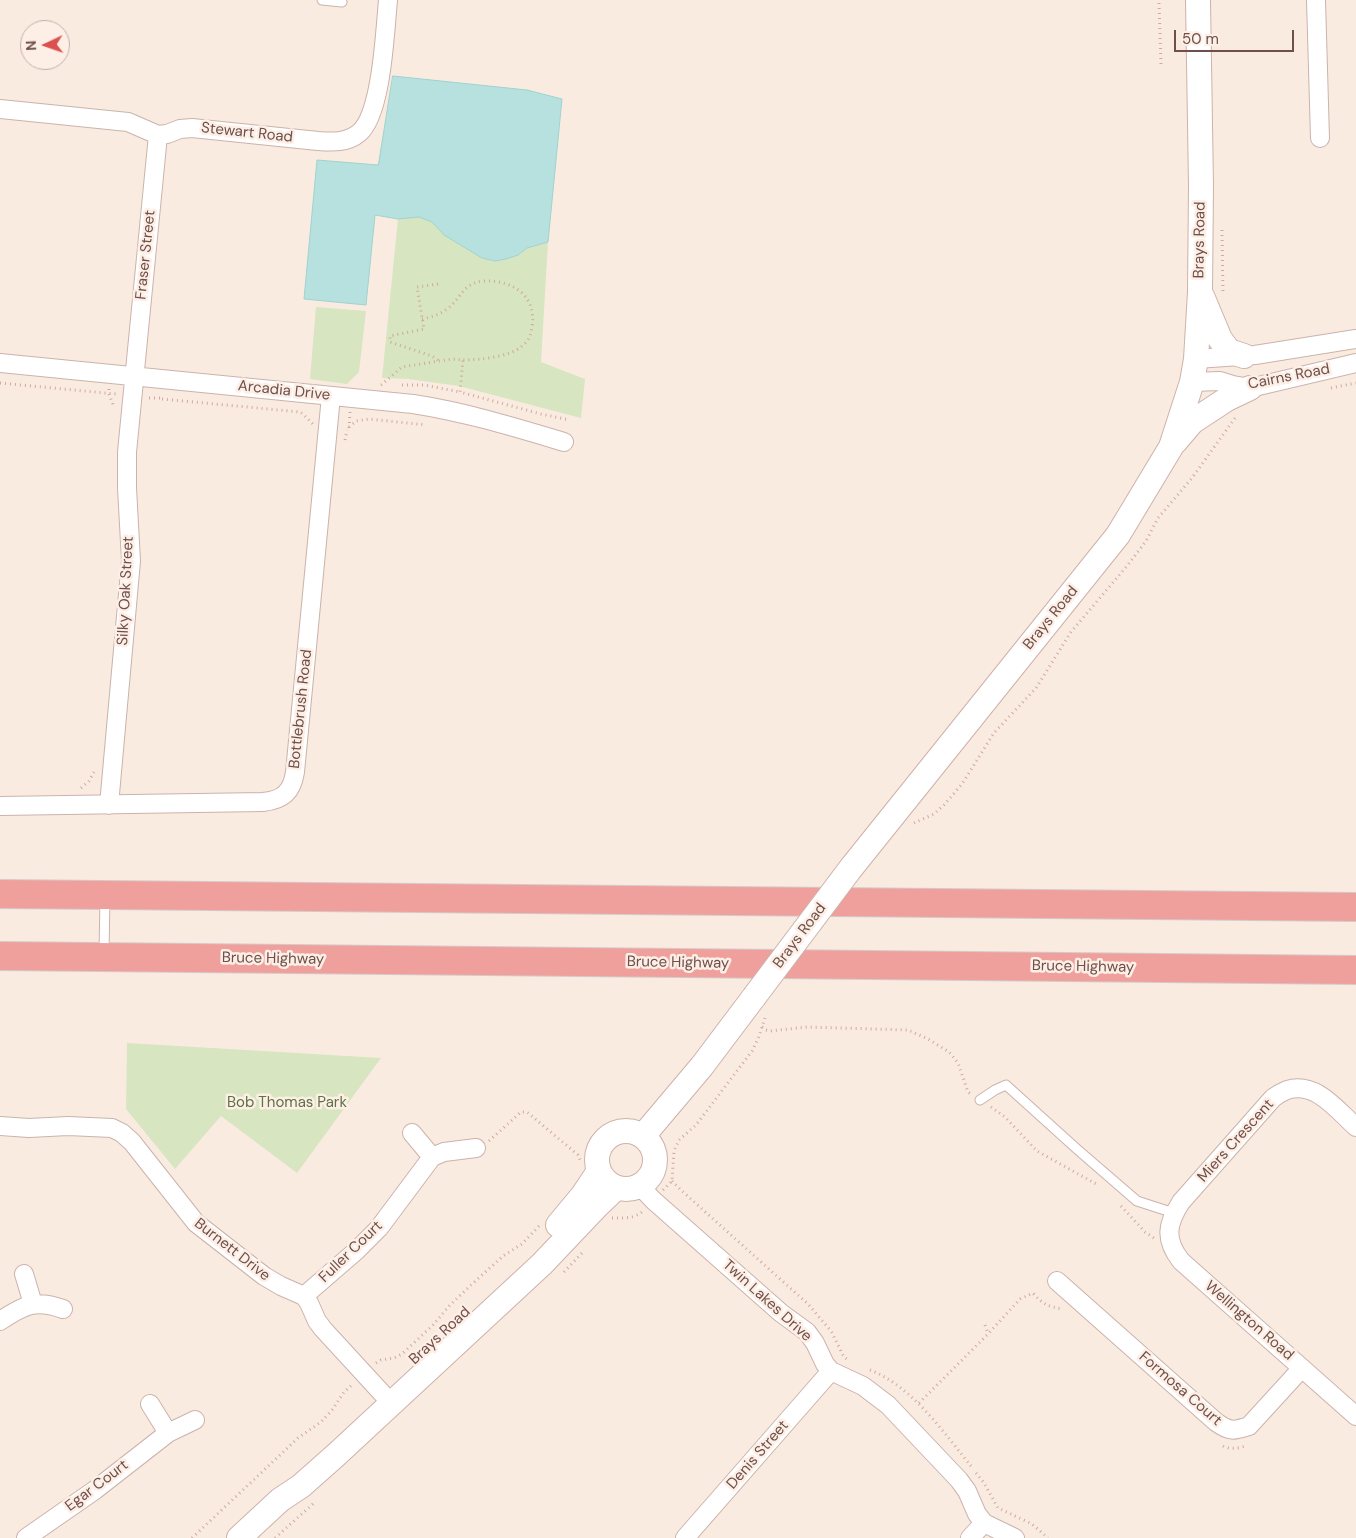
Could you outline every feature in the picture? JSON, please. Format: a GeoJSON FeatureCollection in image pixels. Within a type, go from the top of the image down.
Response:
{"type":"FeatureCollection","features":[{"type":"Feature","properties":{"kind":"highway"},"geometry":{"type":"LineString","coordinates":[[0,894],[1356,907]]}},
{"type":"Feature","properties":{"kind":"highway","name":"Bruce Highway"},"geometry":{"type":"LineString","coordinates":[[0,956],[1356,970]]}},
{"type":"Feature","properties":{"kind":"main road","name":"Brays Road"},"geometry":{"type":"LineString","coordinates":[[643,1136],[702,1066],[760,1004],[851,868],[1118,535],[1171,447],[1194,370],[1200,292],[1201,186],[1198,0]]}},
{"type":"Feature","properties":{"kind":"main road"},"geometry":{"type":"LineString","coordinates":[[1200,292],[1220,339],[1229,351],[1244,356]]}},
{"type":"Feature","properties":{"kind":"main road"},"geometry":{"type":"LineString","coordinates":[[1171,447],[1192,422],[1227,399],[1250,388]]}},
{"type":"Feature","properties":{"kind":"main road"},"geometry":{"type":"LineString","coordinates":[[616,1132],[635,1132],[643,1136],[650,1143],[654,1152],[655,1162],[653,1171],[648,1180],[640,1186],[624,1190],[616,1188],[590,1169],[597,1162],[598,1152],[602,1144],[616,1132]]}},
{"type":"Feature","properties":{"kind":"main road","name":"Brays Road"},"geometry":{"type":"LineString","coordinates":[[239,1538],[280,1500],[302,1486],[386,1397],[549,1234],[576,1205],[590,1169]]}},
{"type":"Feature","properties":{"kind":"main road","name":"Brays Road"},"geometry":{"type":"LineString","coordinates":[[386,1397],[542,1264],[616,1188]]}},
{"type":"Feature","properties":{"kind":"street","name":"Stewart Road"},"geometry":{"type":"LineString","coordinates":[[158,135],[192,128],[334,142],[352,138],[364,128],[373,109],[382,64],[388,0]]}},
{"type":"Feature","properties":{"kind":"street"},"geometry":{"type":"LineString","coordinates":[[1316,0],[1320,138]]}},
{"type":"Feature","properties":{"kind":"street"},"geometry":{"type":"LineString","coordinates":[[0,109],[128,122],[158,135]]}},
{"type":"Feature","properties":{"kind":"street","name":"Fraser Street"},"geometry":{"type":"LineString","coordinates":[[134,376],[158,135]]}},
{"type":"Feature","properties":{"kind":"street","name":"Cairns Road"},"geometry":{"type":"LineString","coordinates":[[1194,370],[1244,356],[1356,339]]}},
{"type":"Feature","properties":{"kind":"street","name":"Arcadia Drive"},"geometry":{"type":"LineString","coordinates":[[0,363],[443,408],[564,442]]}},
{"type":"Feature","properties":{"kind":"street","name":"Cairns Road"},"geometry":{"type":"LineString","coordinates":[[1194,370],[1220,381],[1250,388],[1356,363]]}},
{"type":"Feature","properties":{"kind":"street","name":"Silky Oak Street"},"geometry":{"type":"LineString","coordinates":[[109,805],[131,561],[126,469],[134,376]]}},
{"type":"Feature","properties":{"kind":"street","name":"Bottlebrush Road"},"geometry":{"type":"LineString","coordinates":[[0,806],[269,801],[280,798],[289,790],[296,762],[331,396]]}},
{"type":"Feature","properties":{"kind":"street","name":"Miers Crescent"},"geometry":{"type":"LineString","coordinates":[[1174,1213],[1181,1202],[1273,1098],[1286,1090],[1310,1090],[1320,1095],[1356,1127]]}},
{"type":"Feature","properties":{"kind":"street","name":"Burnett Drive"},"geometry":{"type":"LineString","coordinates":[[0,1126],[29,1128],[99,1127],[112,1128],[122,1133],[132,1142],[196,1223],[264,1276],[304,1296]]}},
{"type":"Feature","properties":{"kind":"street"},"geometry":{"type":"LineString","coordinates":[[412,1133],[432,1157],[444,1152],[476,1148]]}},
{"type":"Feature","properties":{"kind":"street","name":"Fuller Court"},"geometry":{"type":"LineString","coordinates":[[304,1296],[356,1251],[379,1228],[432,1157]]}},
{"type":"Feature","properties":{"kind":"street","name":"Twin Lakes Drive"},"geometry":{"type":"LineString","coordinates":[[640,1186],[653,1200],[780,1312],[807,1332],[831,1371]]}},
{"type":"Feature","properties":{"kind":"street"},"geometry":{"type":"LineString","coordinates":[[1169,1239],[1169,1227],[1174,1213]]}},
{"type":"Feature","properties":{"kind":"street","name":"Wellington Road"},"geometry":{"type":"LineString","coordinates":[[1169,1239],[1180,1261],[1356,1416]]}},
{"type":"Feature","properties":{"kind":"street"},"geometry":{"type":"LineString","coordinates":[[24,1274],[33,1304]]}},
{"type":"Feature","properties":{"kind":"street","name":"Formosa Court"},"geometry":{"type":"LineString","coordinates":[[1057,1281],[1226,1429],[1237,1430],[1249,1426],[1302,1368]]}},
{"type":"Feature","properties":{"kind":"street"},"geometry":{"type":"LineString","coordinates":[[304,1296],[323,1329],[386,1397]]}},
{"type":"Feature","properties":{"kind":"street"},"geometry":{"type":"LineString","coordinates":[[0,1321],[22,1307],[33,1304],[42,1303],[63,1309]]}},
{"type":"Feature","properties":{"kind":"street"},"geometry":{"type":"LineString","coordinates":[[831,1371],[872,1391],[888,1405],[959,1480],[967,1491],[977,1514],[984,1523],[1015,1538]]}},
{"type":"Feature","properties":{"kind":"street","name":"Denis Street"},"geometry":{"type":"LineString","coordinates":[[685,1538],[831,1371]]}},
{"type":"Feature","properties":{"kind":"street"},"geometry":{"type":"LineString","coordinates":[[150,1404],[168,1433]]}},
{"type":"Feature","properties":{"kind":"street","name":"Egar Court"},"geometry":{"type":"LineString","coordinates":[[26,1538],[95,1490],[168,1433],[195,1420]]}},
{"type":"Feature","properties":{"kind":"street"},"geometry":{"type":"LineString","coordinates":[[970,1538],[984,1523]]}},
{"type":"Feature","properties":{"kind":"lane"},"geometry":{"type":"LineString","coordinates":[[322,0],[342,2]]}},
{"type":"Feature","properties":{"kind":"lane"},"geometry":{"type":"LineString","coordinates":[[104,957],[105,895]]}},
{"type":"Feature","properties":{"kind":"lane"},"geometry":{"type":"LineString","coordinates":[[980,1100],[1006,1085],[1137,1200],[1174,1213]]}},
{"type":"Feature","properties":{"kind":"path"},"geometry":{"type":"LineString","coordinates":[[1159,3],[1161,64]]}},
{"type":"Feature","properties":{"kind":"path"},"geometry":{"type":"LineString","coordinates":[[372,384],[381,385],[402,367],[452,359],[463,360],[515,351],[527,342],[532,330],[533,317],[530,305],[523,293],[510,285],[500,282],[477,282],[467,287],[446,310],[422,319]]}},
{"type":"Feature","properties":{"kind":"path"},"geometry":{"type":"LineString","coordinates":[[438,284],[417,287],[424,329],[390,336],[390,342],[432,356],[439,361]]}},
{"type":"Feature","properties":{"kind":"path"},"geometry":{"type":"LineString","coordinates":[[463,360],[460,392],[570,420]]}},
{"type":"Feature","properties":{"kind":"path"},"geometry":{"type":"LineString","coordinates":[[0,383],[120,395]]}},
{"type":"Feature","properties":{"kind":"path"},"geometry":{"type":"LineString","coordinates":[[109,384],[109,394],[113,403],[114,415]]}},
{"type":"Feature","properties":{"kind":"path"},"geometry":{"type":"LineString","coordinates":[[162,394],[162,399]]}},
{"type":"Feature","properties":{"kind":"path"},"geometry":{"type":"LineString","coordinates":[[149,398],[300,412],[312,424],[318,425]]}},
{"type":"Feature","properties":{"kind":"path"},"geometry":{"type":"LineString","coordinates":[[349,427],[350,411]]}},
{"type":"Feature","properties":{"kind":"path"},"geometry":{"type":"LineString","coordinates":[[910,824],[934,814],[962,784],[994,733],[1036,688],[1071,632],[1127,566],[1146,541],[1158,518],[1192,478],[1238,414]]}},
{"type":"Feature","properties":{"kind":"path"},"geometry":{"type":"LineString","coordinates":[[338,428],[347,430],[356,422],[369,419],[428,425]]}},
{"type":"Feature","properties":{"kind":"path"},"geometry":{"type":"LineString","coordinates":[[81,788],[92,777],[95,764]]}},
{"type":"Feature","properties":{"kind":"path"},"geometry":{"type":"LineString","coordinates":[[667,1186],[672,1180],[673,1158],[679,1140],[696,1125],[752,1051],[762,1027],[760,1004]]}},
{"type":"Feature","properties":{"kind":"path"},"geometry":{"type":"LineString","coordinates":[[762,1027],[766,1030],[808,1027],[908,1030],[928,1038],[949,1052],[958,1063],[968,1092],[1005,1117],[1037,1151],[1102,1187]]}},
{"type":"Feature","properties":{"kind":"path"},"geometry":{"type":"LineString","coordinates":[[476,1148],[486,1144],[521,1112],[527,1112],[578,1155],[590,1169]]}},
{"type":"Feature","properties":{"kind":"path"},"geometry":{"type":"LineString","coordinates":[[672,1180],[682,1192],[808,1304],[832,1331],[844,1357],[851,1361]]}},
{"type":"Feature","properties":{"kind":"path"},"geometry":{"type":"LineString","coordinates":[[1119,1204],[1145,1232],[1156,1239],[1169,1239]]}},
{"type":"Feature","properties":{"kind":"path"},"geometry":{"type":"LineString","coordinates":[[374,1366],[381,1360],[394,1358],[402,1354],[502,1256],[522,1244],[540,1226]]}},
{"type":"Feature","properties":{"kind":"path"},"geometry":{"type":"LineString","coordinates":[[919,1403],[988,1334],[1020,1298],[1033,1293],[1050,1308],[1065,1310]]}},
{"type":"Feature","properties":{"kind":"path"},"geometry":{"type":"LineString","coordinates":[[985,1325],[988,1334]]}},
{"type":"Feature","properties":{"kind":"path"},"geometry":{"type":"LineString","coordinates":[[866,1368],[883,1375],[919,1403],[984,1482],[998,1508],[1032,1524],[1048,1538]]}},
{"type":"Feature","properties":{"kind":"path"},"geometry":{"type":"LineString","coordinates":[[192,1538],[298,1438],[321,1422],[333,1409],[344,1392],[353,1384]]}},
{"type":"Feature","properties":{"kind":"path"},"geometry":{"type":"LineString","coordinates":[[1221,1444],[1227,1448],[1237,1449],[1246,1446]]}},
{"type":"Feature","properties":{"kind":"green space"},"geometry":{"type":"Polygon","coordinates":[[[419,217],[432,222],[444,235],[482,258],[495,261],[518,255],[527,248],[548,242],[541,362],[585,379],[581,418],[459,386],[408,379],[382,378],[398,219],[419,217]]]}},
{"type":"Feature","properties":{"kind":"green space"},"geometry":{"type":"Polygon","coordinates":[[[316,307],[366,311],[359,372],[347,384],[310,379],[316,307]]]}},
{"type":"Feature","properties":{"kind":"green space","name":"Bob Thomas Park"},"geometry":{"type":"Polygon","coordinates":[[[127,1043],[381,1058],[297,1173],[221,1116],[175,1169],[126,1109],[127,1043]]]}},
{"type":"Feature","properties":{"kind":"water"},"geometry":{"type":"Polygon","coordinates":[[[393,76],[527,90],[562,99],[548,242],[527,248],[518,255],[495,261],[482,258],[444,235],[432,222],[419,217],[398,219],[375,215],[366,305],[304,299],[317,160],[378,165],[393,76]]]}}]}
